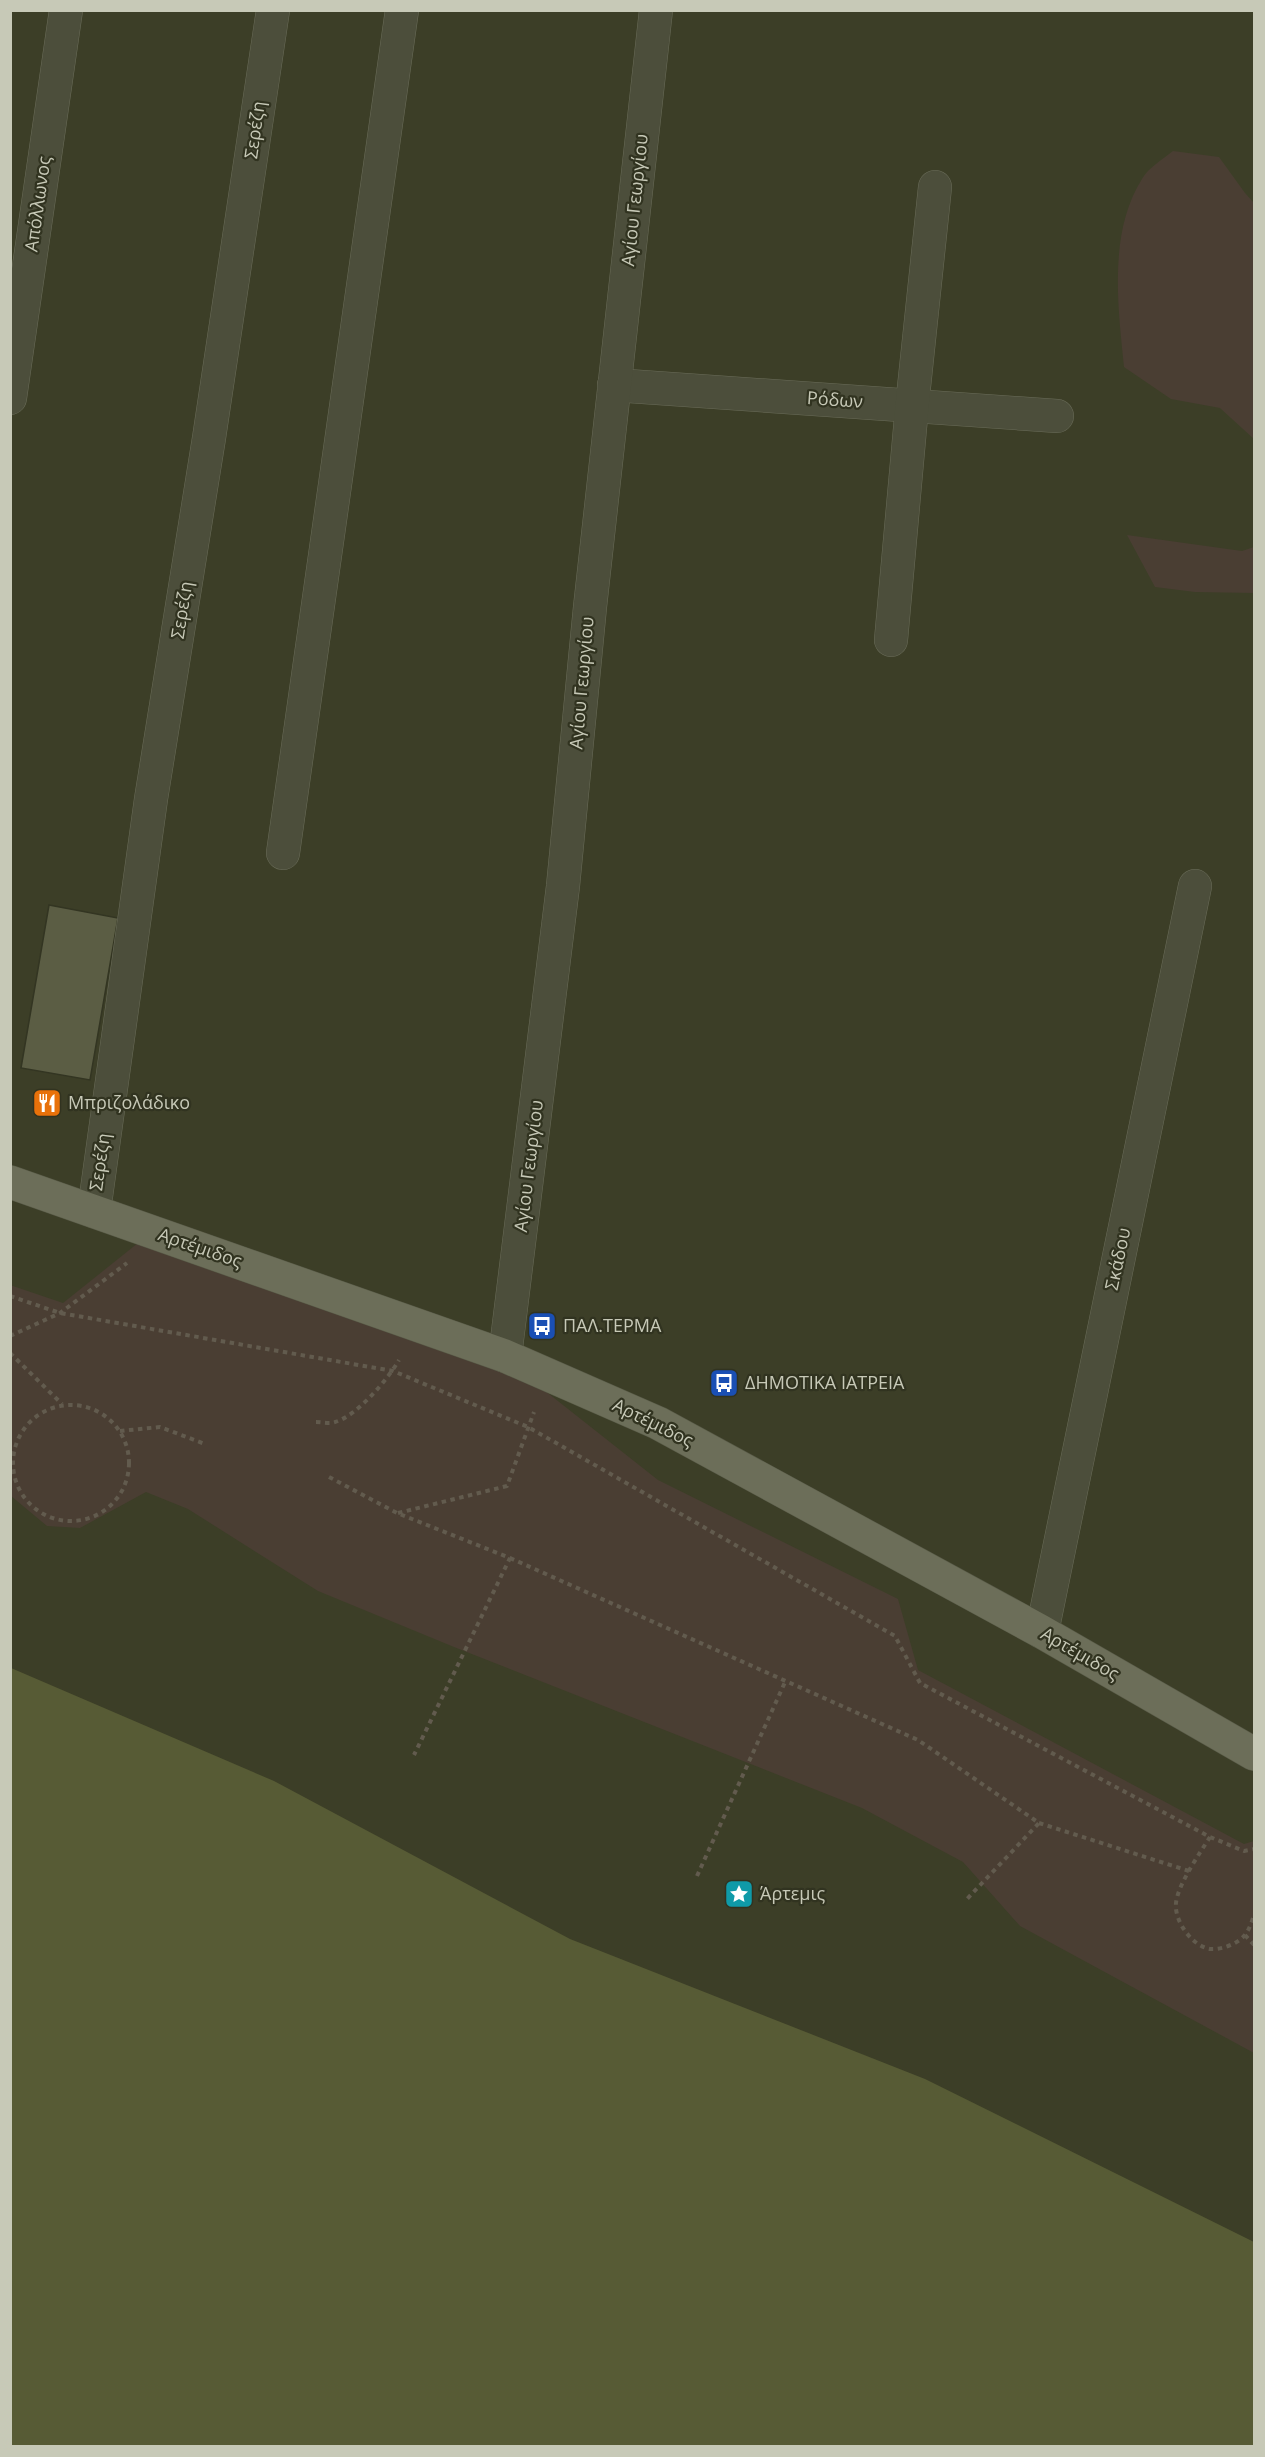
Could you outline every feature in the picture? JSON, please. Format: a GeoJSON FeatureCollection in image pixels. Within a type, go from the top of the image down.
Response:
{"type":"FeatureCollection","features":[{"type":"Feature","properties":{"kind":"main road","name":"Αρτέμιδος"},"geometry":{"type":"LineString","coordinates":[[10,1182],[505,1356],[549,1373],[658,1423],[1042,1632],[1254,1754]]}},
{"type":"Feature","properties":{"kind":"street","name":"Απόλλωνος"},"geometry":{"type":"LineString","coordinates":[[10,398],[66,10]]}},
{"type":"Feature","properties":{"kind":"street","name":"Σερέζη"},"geometry":{"type":"LineString","coordinates":[[94,1211],[151,799],[210,438],[273,10]]}},
{"type":"Feature","properties":{"kind":"street"},"geometry":{"type":"LineString","coordinates":[[283,853],[402,10]]}},
{"type":"Feature","properties":{"kind":"street","name":"Αγίου Γεωργίου"},"geometry":{"type":"LineString","coordinates":[[505,1356],[563,886],[614,385],[656,10]]}},
{"type":"Feature","properties":{"kind":"street"},"geometry":{"type":"LineString","coordinates":[[891,640],[935,187]]}},
{"type":"Feature","properties":{"kind":"street","name":"Ρόδων"},"geometry":{"type":"LineString","coordinates":[[614,385],[1057,416]]}},
{"type":"Feature","properties":{"kind":"street","name":"Σκάδου"},"geometry":{"type":"LineString","coordinates":[[1042,1632],[1195,886]]}},
{"type":"Feature","properties":{"kind":"path"},"geometry":{"type":"LineString","coordinates":[[10,1336],[60,1313],[165,1235]]}},
{"type":"Feature","properties":{"kind":"path"},"geometry":{"type":"LineString","coordinates":[[10,1296],[60,1313],[393,1371],[528,1427],[895,1636],[920,1683],[1210,1837],[1244,1851],[1254,1849]]}},
{"type":"Feature","properties":{"kind":"path"},"geometry":{"type":"LineString","coordinates":[[316,1422],[335,1422],[367,1402],[393,1371],[419,1326]]}},
{"type":"Feature","properties":{"kind":"path"},"geometry":{"type":"LineString","coordinates":[[10,1353],[62,1404]]}},
{"type":"Feature","properties":{"kind":"path"},"geometry":{"type":"LineString","coordinates":[[397,1513],[507,1486],[549,1373]]}},
{"type":"Feature","properties":{"kind":"path"},"geometry":{"type":"LineString","coordinates":[[62,1404],[88,1407],[106,1417],[120,1431],[128,1449],[128,1469],[123,1488],[112,1504],[96,1516],[77,1521],[57,1520],[40,1512],[26,1500],[16,1484],[13,1465],[14,1447],[23,1430],[36,1416],[62,1404]]}},
{"type":"Feature","properties":{"kind":"path"},"geometry":{"type":"LineString","coordinates":[[120,1431],[160,1427],[205,1444]]}},
{"type":"Feature","properties":{"kind":"path"},"geometry":{"type":"LineString","coordinates":[[329,1478],[397,1513],[510,1558],[918,1740],[1039,1823],[1189,1871]]}},
{"type":"Feature","properties":{"kind":"path"},"geometry":{"type":"LineString","coordinates":[[414,1755],[510,1558]]}},
{"type":"Feature","properties":{"kind":"path"},"geometry":{"type":"LineString","coordinates":[[697,1876],[786,1680]]}},
{"type":"Feature","properties":{"kind":"path"},"geometry":{"type":"LineString","coordinates":[[967,1899],[1039,1823]]}},
{"type":"Feature","properties":{"kind":"path"},"geometry":{"type":"LineString","coordinates":[[1210,1837],[1189,1871],[1176,1903],[1178,1918],[1189,1937],[1209,1949],[1232,1945],[1245,1935],[1254,1915]]}},
{"type":"Feature","properties":{"kind":"path"},"geometry":{"type":"LineString","coordinates":[[1245,1935],[1254,1945]]}},
{"type":"Feature","properties":{"kind":"shaded area"},"geometry":{"type":"Polygon","coordinates":[[[1173,151],[1219,157],[1254,203],[1254,439],[1220,408],[1171,399],[1124,367],[1118,271],[1124,223],[1131,200],[1145,175],[1173,151]]]}},
{"type":"Feature","properties":{"kind":"shaded area"},"geometry":{"type":"Polygon","coordinates":[[[1127,535],[1242,551],[1254,547],[1254,593],[1195,592],[1155,587],[1127,535]]]}},
{"type":"Feature","properties":{"kind":"shaded area"},"geometry":{"type":"Polygon","coordinates":[[[143,1239],[525,1375],[658,1480],[898,1599],[918,1670],[1244,1844],[1254,1841],[1254,2053],[1020,1926],[963,1862],[862,1808],[318,1591],[188,1509],[146,1492],[80,1528],[47,1526],[11,1496],[10,1285],[63,1303],[143,1239]]]}},
{"type":"Feature","properties":{"kind":"shaded area"},"geometry":{"type":"Polygon","coordinates":[[[11,1668],[274,1781],[570,1939],[925,2079],[1254,2242],[1254,2446],[11,2446],[11,1668]]]}},
{"type":"Feature","properties":{"kind":"building"},"geometry":{"type":"Polygon","coordinates":[[[49,905],[118,918],[90,1080],[21,1068],[49,905]]]}},
{"type":"Feature","properties":{"kind":"place","name":"Μπριζολάδικο"},"geometry":{"type":"Point","coordinates":[47,1103]}},
{"type":"Feature","properties":{"kind":"place","name":"ΠΑΛ.ΤΕΡΜΑ"},"geometry":{"type":"Point","coordinates":[542,1326]}},
{"type":"Feature","properties":{"kind":"place","name":"ΔΗΜΟΤΙΚΑ ΙΑΤΡΕΙΑ"},"geometry":{"type":"Point","coordinates":[724,1383]}},
{"type":"Feature","properties":{"kind":"place","name":"Άρτεμις"},"geometry":{"type":"Point","coordinates":[739,1894]}}]}
